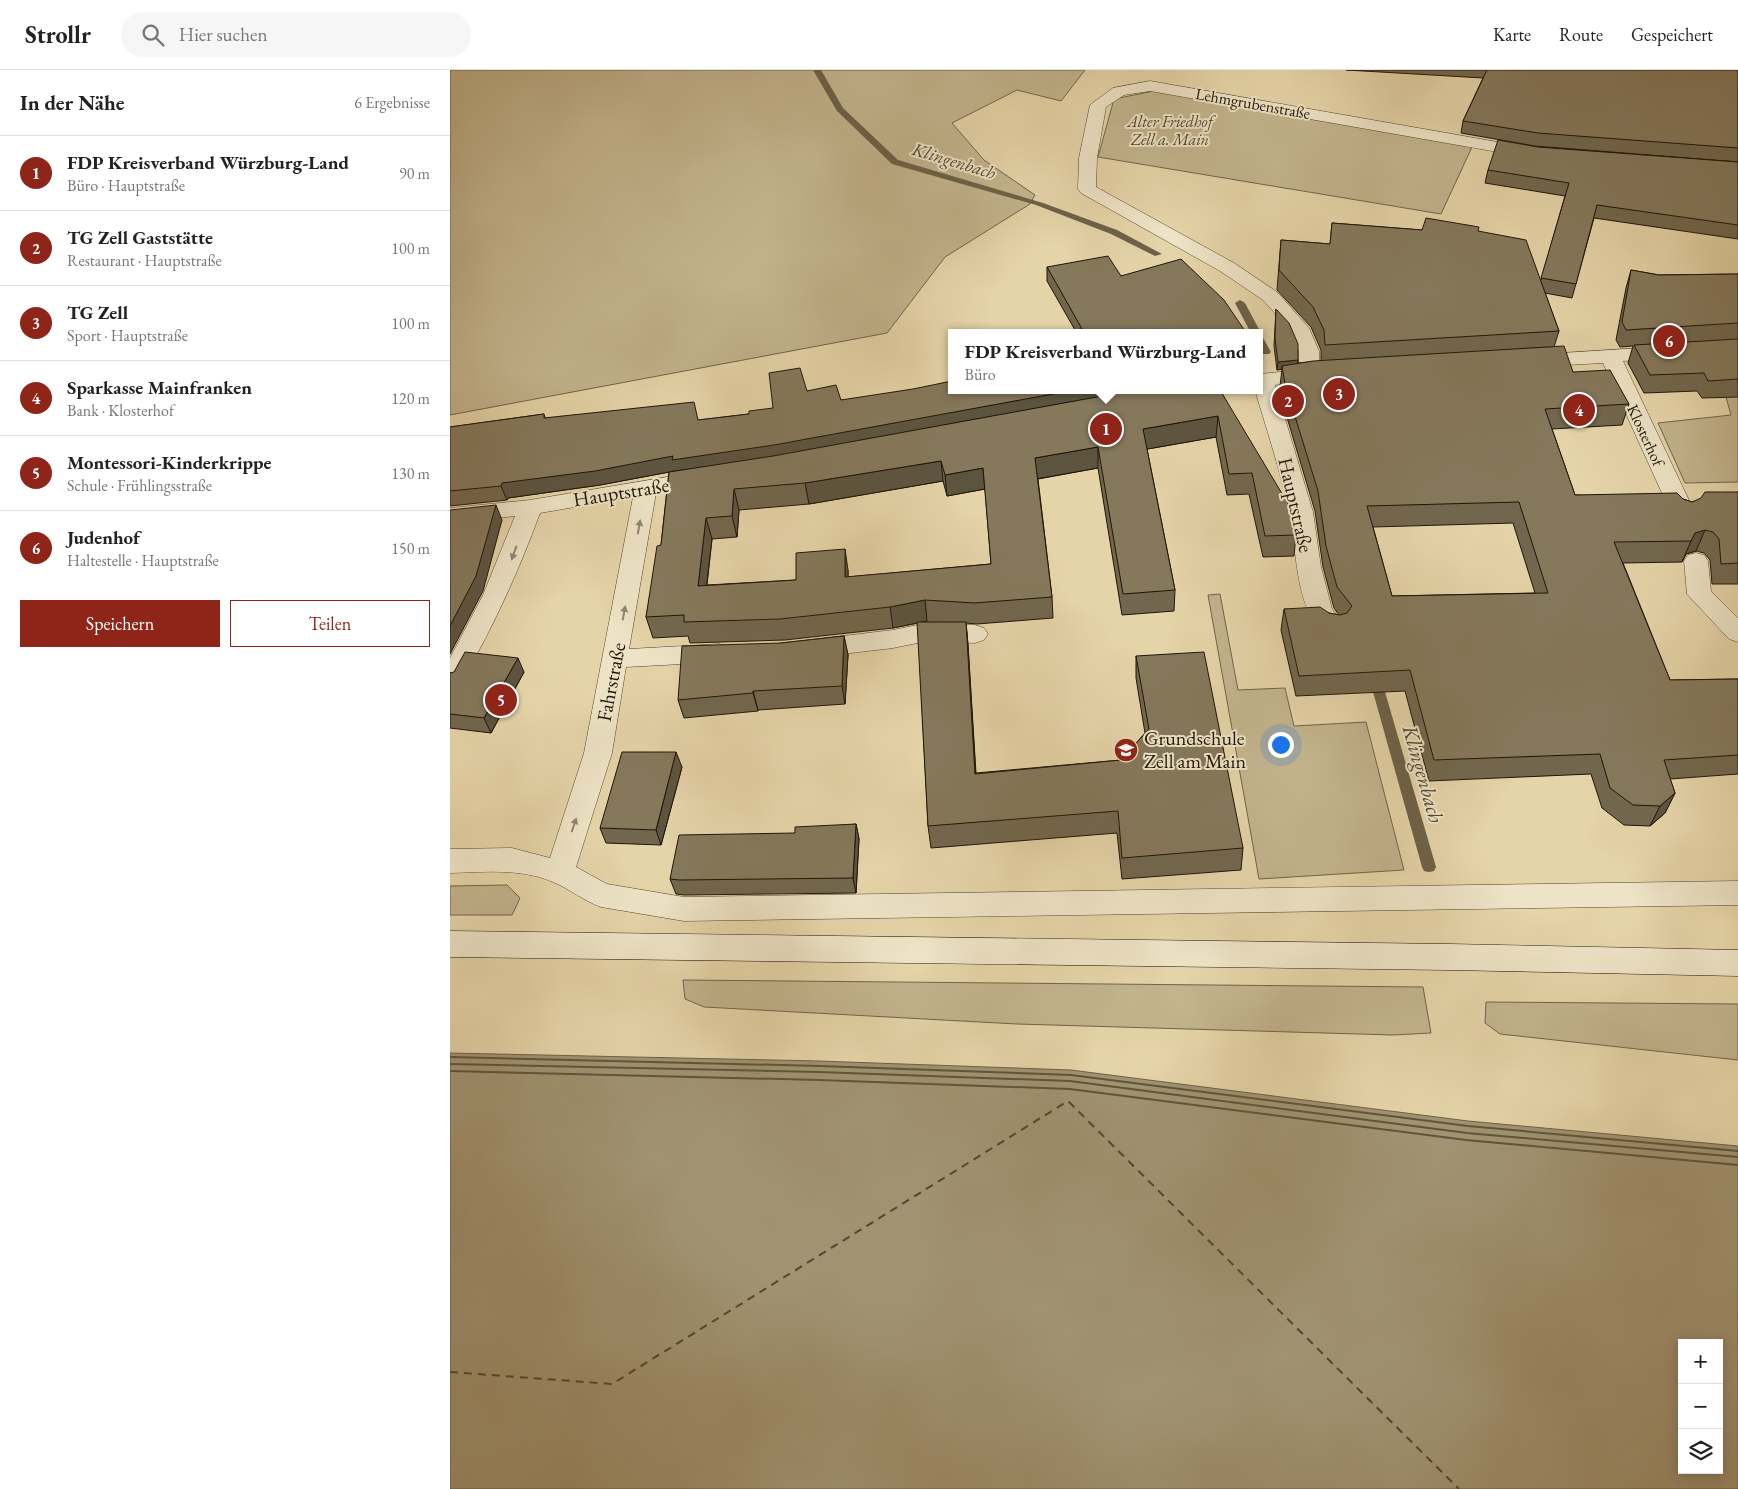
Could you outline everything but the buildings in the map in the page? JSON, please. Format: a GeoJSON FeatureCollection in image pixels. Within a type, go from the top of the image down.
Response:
{"type":"FeatureCollection","features":[{"type":"Feature","properties":{"kind":"street","name":"Lehmgrubenstraße"},"geometry":{"type":"LineString","coordinates":[[1310,374],[1308,351],[1299,328],[1270,296],[1227,267],[1087,189],[1088,158],[1098,105],[1119,90],[1150,86],[1544,154]]}},
{"type":"Feature","properties":{"kind":"street"},"geometry":{"type":"LineString","coordinates":[[1506,363],[1738,348]]}},
{"type":"Feature","properties":{"kind":"street","name":"Klosterhof"},"geometry":{"type":"LineString","coordinates":[[1610,356],[1683,514]]}},
{"type":"Feature","properties":{"kind":"street","name":"Hauptstraße"},"geometry":{"type":"LineString","coordinates":[[1263,380],[1336,373]]}},
{"type":"Feature","properties":{"kind":"street","name":"Hauptstraße"},"geometry":{"type":"LineString","coordinates":[[1263,386],[1302,512],[1309,567],[1320,611],[1333,627]]}},
{"type":"Feature","properties":{"kind":"street","name":"Hauptstraße"},"geometry":{"type":"LineString","coordinates":[[450,516],[530,507],[720,476]]}},
{"type":"Feature","properties":{"kind":"street","name":"Fahrstraße"},"geometry":{"type":"LineString","coordinates":[[560,872],[598,753],[646,488]]}},
{"type":"Feature","properties":{"kind":"street"},"geometry":{"type":"LineString","coordinates":[[450,679],[467,652],[513,557],[530,507]]}},
{"type":"Feature","properties":{"kind":"street"},"geometry":{"type":"LineString","coordinates":[[1696,562],[1699,594],[1738,633]]}},
{"type":"Feature","properties":{"kind":"street"},"geometry":{"type":"LineString","coordinates":[[785,651],[893,639],[927,632],[975,634]]}},
{"type":"Feature","properties":{"kind":"street"},"geometry":{"type":"LineString","coordinates":[[616,659],[740,652]]}},
{"type":"Feature","properties":{"kind":"street"},"geometry":{"type":"LineString","coordinates":[[450,861],[512,860],[560,872],[601,895],[684,909],[1261,898],[1686,896],[1738,893]]}},
{"type":"Feature","properties":{"kind":"street"},"geometry":{"type":"LineString","coordinates":[[453,944],[1738,963]]}},
{"type":"Feature","properties":{"kind":"green space"},"geometry":{"type":"Polygon","coordinates":[[[450,70],[1085,70],[1061,101],[1017,90],[952,123],[984,160],[1035,195],[1030,204],[945,257],[887,333],[450,415],[450,70]]]}},
{"type":"Feature","properties":{"kind":"green space","name":"Alter Friedhof Zell a. Main"},"geometry":{"type":"Polygon","coordinates":[[[1154,91],[1472,147],[1441,214],[1098,157],[1114,99],[1154,91]]]}},
{"type":"Feature","properties":{"kind":"green space"},"geometry":{"type":"Polygon","coordinates":[[[1738,362],[1738,482],[1685,483],[1658,423],[1731,415],[1726,397],[1738,362]]]}},
{"type":"Feature","properties":{"kind":"green space"},"geometry":{"type":"Polygon","coordinates":[[[1220,594],[1238,690],[1285,688],[1294,726],[1366,722],[1404,870],[1259,879],[1208,595],[1220,594]]]}},
{"type":"Feature","properties":{"kind":"green space"},"geometry":{"type":"Polygon","coordinates":[[[507,885],[520,898],[512,915],[450,915],[450,886],[507,885]]]}},
{"type":"Feature","properties":{"kind":"green space"},"geometry":{"type":"Polygon","coordinates":[[[683,980],[1423,987],[1431,1033],[1393,1035],[1017,1024],[704,1007],[685,999],[683,980]]]}},
{"type":"Feature","properties":{"kind":"green space"},"geometry":{"type":"Polygon","coordinates":[[[1486,1002],[1738,1004],[1738,1060],[1500,1034],[1485,1023],[1486,1002]]]}},
{"type":"Feature","properties":{"kind":"water"},"geometry":{"type":"Polygon","coordinates":[[[450,1053],[819,1061],[1071,1070],[1468,1121],[1738,1146],[1738,1489],[450,1489],[450,1053]]]}},
{"type":"Feature","properties":{"kind":"waterway","name":"Klingenbach"},"geometry":{"type":"LineString","coordinates":[[817,70],[840,109],[895,162],[1034,203]]}},
{"type":"Feature","properties":{"kind":"waterway","name":"Klingenbach"},"geometry":{"type":"LineString","coordinates":[[1040,205],[1114,232],[1158,254]]}},
{"type":"Feature","properties":{"kind":"waterway","name":"Klingenbach"},"geometry":{"type":"LineString","coordinates":[[1240,303],[1254,329]]}},
{"type":"Feature","properties":{"kind":"waterway","name":"Klingenbach"},"geometry":{"type":"LineString","coordinates":[[1263,346],[1266,352]]}},
{"type":"Feature","properties":{"kind":"waterway","name":"Klingenbach"},"geometry":{"type":"LineString","coordinates":[[1379,692],[1429,867]]}},
{"type":"Feature","properties":{"kind":"ferry route"},"geometry":{"type":"LineString","coordinates":[[450,1372],[612,1384],[1068,1101],[1459,1489]]}},
{"type":"Feature","properties":{"kind":"place","name":"Judenhof"},"geometry":{"type":"Point","coordinates":[1669,341]}},
{"type":"Feature","properties":{"kind":"place","name":"TG Zell"},"geometry":{"type":"Point","coordinates":[1339,394]}},
{"type":"Feature","properties":{"kind":"place","name":"TG Zell Gaststätte"},"geometry":{"type":"Point","coordinates":[1288,401]}},
{"type":"Feature","properties":{"kind":"place","name":"Sparkasse Mainfranken"},"geometry":{"type":"Point","coordinates":[1579,410]}},
{"type":"Feature","properties":{"kind":"place","name":"FDP Kreisverband Würzburg-Land"},"geometry":{"type":"Point","coordinates":[1106,429]}},
{"type":"Feature","properties":{"kind":"place","name":"Montessori-Kinderkrippe"},"geometry":{"type":"Point","coordinates":[501,700]}},
{"type":"Feature","properties":{"kind":"place","name":"Grundschule Zell am Main"},"geometry":{"type":"Point","coordinates":[1126,750]}}]}
